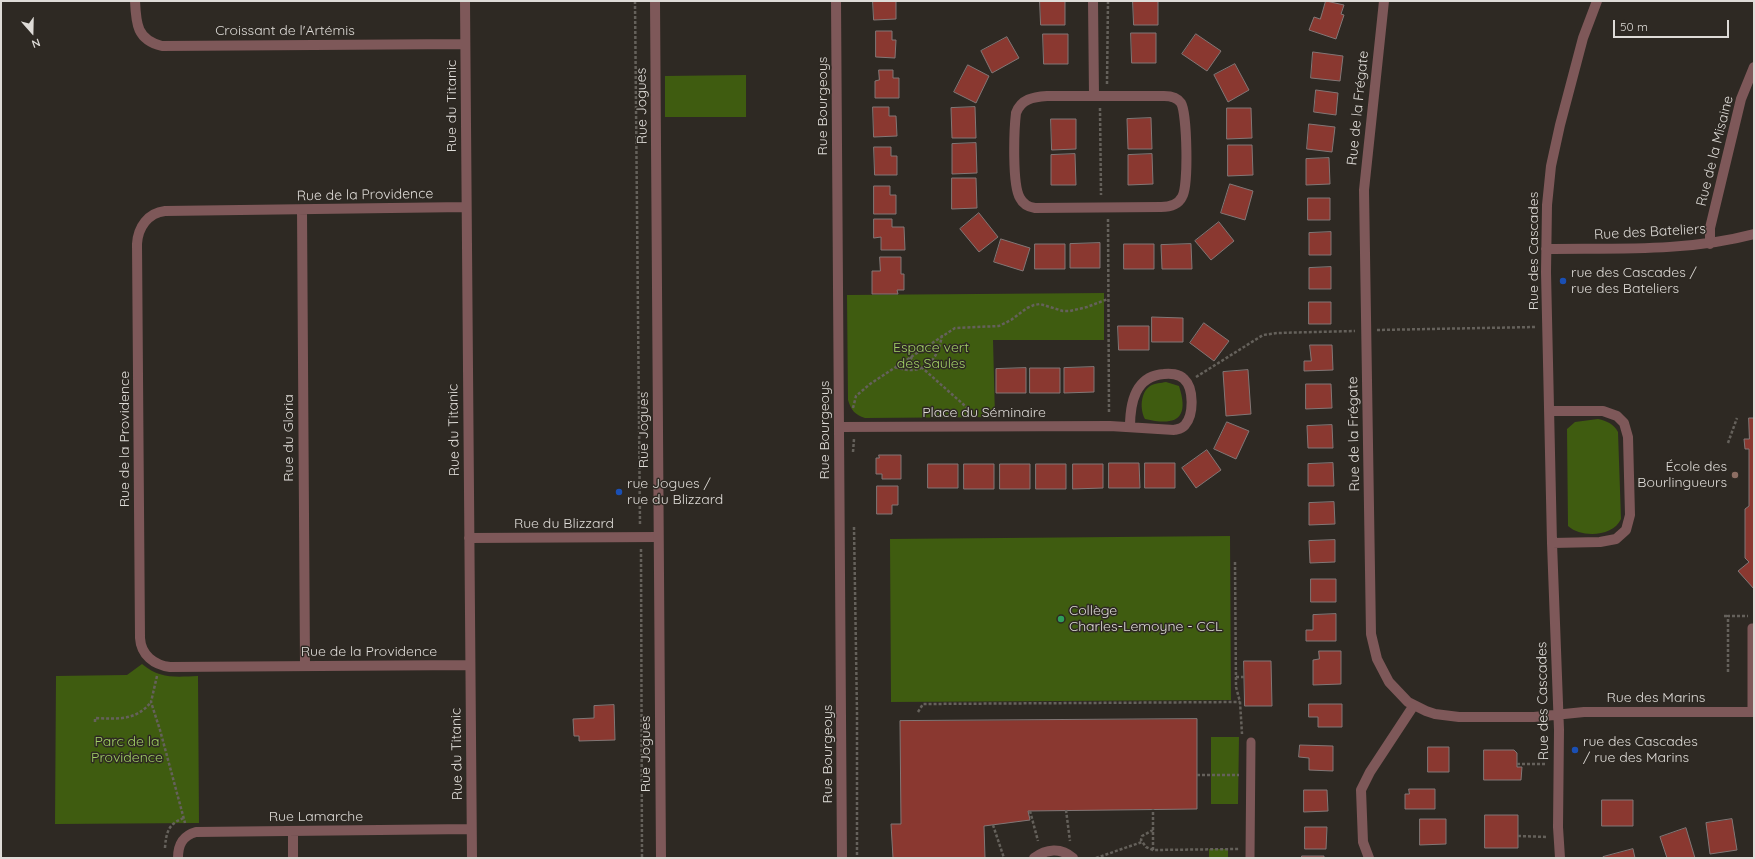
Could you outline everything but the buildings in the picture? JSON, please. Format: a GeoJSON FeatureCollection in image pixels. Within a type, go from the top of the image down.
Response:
{"type":"FeatureCollection","features":[{"type":"Feature","properties":{"kind":"street","name":"Croissant de l'Artémis"},"geometry":{"type":"LineString","coordinates":[[135,1],[138,29],[148,40],[162,46],[465,44]]}},
{"type":"Feature","properties":{"kind":"street","name":"Rue du Titanic"},"geometry":{"type":"LineString","coordinates":[[465,1],[472,858]]}},
{"type":"Feature","properties":{"kind":"street","name":"Rue Jogues"},"geometry":{"type":"LineString","coordinates":[[655,1],[661,858]]}},
{"type":"Feature","properties":{"kind":"street","name":"Rue Bourgeoys"},"geometry":{"type":"LineString","coordinates":[[836,1],[842,858]]}},
{"type":"Feature","properties":{"kind":"street"},"geometry":{"type":"LineString","coordinates":[[1093,1],[1094,96]]}},
{"type":"Feature","properties":{"kind":"street","name":"Rue de la Frégate"},"geometry":{"type":"LineString","coordinates":[[1384,1],[1364,190],[1371,634],[1377,659],[1387,678],[1401,696],[1426,711],[1447,716],[1534,717],[1558,714]]}},
{"type":"Feature","properties":{"kind":"street","name":"Rue des Cascades"},"geometry":{"type":"LineString","coordinates":[[1560,858],[1558,827],[1558,714],[1552,543],[1546,250],[1548,191],[1554,155],[1583,38],[1597,1]]}},
{"type":"Feature","properties":{"kind":"street","name":"Rue de la Misaine"},"geometry":{"type":"LineString","coordinates":[[1710,244],[1710,228],[1736,118],[1746,85],[1754,67]]}},
{"type":"Feature","properties":{"kind":"street"},"geometry":{"type":"LineString","coordinates":[[1094,96],[1164,96],[1178,99],[1184,109],[1185,118],[1186,184],[1182,197],[1179,201],[1168,207],[1161,208],[1041,208],[1029,207],[1020,199],[1016,184],[1015,120],[1018,106],[1022,102],[1036,97],[1094,96]]}},
{"type":"Feature","properties":{"kind":"street","name":"Rue de la Providence"},"geometry":{"type":"LineString","coordinates":[[466,207],[161,211],[150,216],[139,232],[137,244],[140,622],[141,643],[143,650],[151,660],[163,666],[470,665]]}},
{"type":"Feature","properties":{"kind":"street","name":"Rue du Gloria"},"geometry":{"type":"LineString","coordinates":[[302,210],[305,666]]}},
{"type":"Feature","properties":{"kind":"street","name":"Rue des Bateliers"},"geometry":{"type":"LineString","coordinates":[[1546,250],[1679,247],[1710,244],[1754,234]]}},
{"type":"Feature","properties":{"kind":"street","name":"Place du Séminaire"},"geometry":{"type":"LineString","coordinates":[[839,427],[1130,427],[1170,431],[1184,427],[1189,418],[1191,409],[1190,391],[1186,381],[1180,376],[1167,374],[1154,375],[1144,380],[1133,396],[1130,409],[1130,427]]}},
{"type":"Feature","properties":{"kind":"street"},"geometry":{"type":"LineString","coordinates":[[1549,411],[1603,411],[1617,416],[1624,423],[1628,437],[1630,516],[1626,530],[1616,539],[1600,542],[1552,543]]}},
{"type":"Feature","properties":{"kind":"street","name":"Rue du Blizzard"},"geometry":{"type":"LineString","coordinates":[[469,538],[658,537]]}},
{"type":"Feature","properties":{"kind":"street"},"geometry":{"type":"LineString","coordinates":[[1369,858],[1363,842],[1361,790],[1370,772],[1414,705]]}},
{"type":"Feature","properties":{"kind":"street","name":"Rue des Marins"},"geometry":{"type":"LineString","coordinates":[[1558,714],[1584,712],[1753,712]]}},
{"type":"Feature","properties":{"kind":"street","name":"Rue Lamarche"},"geometry":{"type":"LineString","coordinates":[[178,858],[179,847],[182,841],[186,836],[196,832],[471,829]]}},
{"type":"Feature","properties":{"kind":"street"},"geometry":{"type":"LineString","coordinates":[[293,831],[293,858]]}},
{"type":"Feature","properties":{"kind":"street"},"geometry":{"type":"LineString","coordinates":[[1034,858],[1042,852],[1052,850],[1061,851],[1073,858]]}},
{"type":"Feature","properties":{"kind":"lane"},"geometry":{"type":"LineString","coordinates":[[1753,712],[1752,628],[1754,628]]}},
{"type":"Feature","properties":{"kind":"lane"},"geometry":{"type":"LineString","coordinates":[[1250,858],[1251,742]]}},
{"type":"Feature","properties":{"kind":"path","name":"Rue Jogues"},"geometry":{"type":"LineString","coordinates":[[635,1],[640,522]]}},
{"type":"Feature","properties":{"kind":"path"},"geometry":{"type":"LineString","coordinates":[[1108,1],[1109,81]]}},
{"type":"Feature","properties":{"kind":"path"},"geometry":{"type":"LineString","coordinates":[[1100,106],[1102,199]]}},
{"type":"Feature","properties":{"kind":"path"},"geometry":{"type":"LineString","coordinates":[[1108,217],[1109,416]]}},
{"type":"Feature","properties":{"kind":"path"},"geometry":{"type":"LineString","coordinates":[[852,411],[854,400],[859,392],[942,335],[955,328],[999,326],[1034,305],[1040,304],[1063,311],[1070,311],[1087,307],[1108,299]]}},
{"type":"Feature","properties":{"kind":"path"},"geometry":{"type":"LineString","coordinates":[[1375,330],[1536,327]]}},
{"type":"Feature","properties":{"kind":"path"},"geometry":{"type":"LineString","coordinates":[[1195,378],[1263,335],[1277,332],[1357,331]]}},
{"type":"Feature","properties":{"kind":"path"},"geometry":{"type":"LineString","coordinates":[[894,367],[909,371],[922,368],[936,357],[942,335]]}},
{"type":"Feature","properties":{"kind":"path"},"geometry":{"type":"LineString","coordinates":[[910,357],[978,418]]}},
{"type":"Feature","properties":{"kind":"path"},"geometry":{"type":"LineString","coordinates":[[1728,443],[1737,418]]}},
{"type":"Feature","properties":{"kind":"path","name":"Rue Bourgeoys"},"geometry":{"type":"LineString","coordinates":[[852,454],[854,444]]}},
{"type":"Feature","properties":{"kind":"path","name":"Rue Bourgeoys"},"geometry":{"type":"LineString","coordinates":[[853,521],[855,546],[857,707],[856,858]]}},
{"type":"Feature","properties":{"kind":"path","name":"Rue Jogues"},"geometry":{"type":"LineString","coordinates":[[640,551],[642,858]]}},
{"type":"Feature","properties":{"kind":"path"},"geometry":{"type":"LineString","coordinates":[[1235,562],[1236,687],[1240,702],[1242,736]]}},
{"type":"Feature","properties":{"kind":"path"},"geometry":{"type":"LineString","coordinates":[[1724,616],[1754,616]]}},
{"type":"Feature","properties":{"kind":"path"},"geometry":{"type":"LineString","coordinates":[[1728,616],[1728,672]]}},
{"type":"Feature","properties":{"kind":"path"},"geometry":{"type":"LineString","coordinates":[[95,722],[95,718],[119,719],[133,716],[144,710],[151,702],[157,674]]}},
{"type":"Feature","properties":{"kind":"path"},"geometry":{"type":"LineString","coordinates":[[1236,676],[1244,676]]}},
{"type":"Feature","properties":{"kind":"path"},"geometry":{"type":"LineString","coordinates":[[151,702],[185,823]]}},
{"type":"Feature","properties":{"kind":"path"},"geometry":{"type":"LineString","coordinates":[[918,712],[923,704],[1240,702]]}},
{"type":"Feature","properties":{"kind":"path"},"geometry":{"type":"LineString","coordinates":[[119,719],[120,724]]}},
{"type":"Feature","properties":{"kind":"path"},"geometry":{"type":"LineString","coordinates":[[1517,764],[1546,764]]}},
{"type":"Feature","properties":{"kind":"path"},"geometry":{"type":"LineString","coordinates":[[1197,775],[1239,775]]}},
{"type":"Feature","properties":{"kind":"path"},"geometry":{"type":"LineString","coordinates":[[1153,809],[1153,850]]}},
{"type":"Feature","properties":{"kind":"path"},"geometry":{"type":"LineString","coordinates":[[1066,810],[1070,842]]}},
{"type":"Feature","properties":{"kind":"path"},"geometry":{"type":"LineString","coordinates":[[1030,811],[1038,841]]}},
{"type":"Feature","properties":{"kind":"path"},"geometry":{"type":"LineString","coordinates":[[165,841],[168,830],[172,824],[184,818]]}},
{"type":"Feature","properties":{"kind":"path"},"geometry":{"type":"LineString","coordinates":[[994,825],[1004,858]]}},
{"type":"Feature","properties":{"kind":"path"},"geometry":{"type":"LineString","coordinates":[[1153,830],[1142,836],[1142,842],[1146,847],[1153,850],[1243,849]]}},
{"type":"Feature","properties":{"kind":"path"},"geometry":{"type":"LineString","coordinates":[[1518,836],[1547,837]]}},
{"type":"Feature","properties":{"kind":"path"},"geometry":{"type":"LineString","coordinates":[[1096,858],[1142,842]]}},
{"type":"Feature","properties":{"kind":"green space"},"geometry":{"type":"Polygon","coordinates":[[[746,75],[746,117],[665,117],[665,76],[746,75]]]}},
{"type":"Feature","properties":{"kind":"green space","name":"Espace vert des Saules"},"geometry":{"type":"Polygon","coordinates":[[[1104,293],[1104,340],[993,340],[995,417],[865,418],[856,414],[851,407],[848,400],[847,295],[1104,293]]]}},
{"type":"Feature","properties":{"kind":"green space"},"geometry":{"type":"Polygon","coordinates":[[[1166,382],[1179,386],[1183,406],[1181,413],[1172,421],[1165,422],[1145,419],[1142,411],[1144,393],[1152,385],[1166,382]]]}},
{"type":"Feature","properties":{"kind":"green space"},"geometry":{"type":"Polygon","coordinates":[[[1598,419],[1610,423],[1618,432],[1621,519],[1617,525],[1611,529],[1596,534],[1588,534],[1574,530],[1568,526],[1567,429],[1575,422],[1598,419]]]}},
{"type":"Feature","properties":{"kind":"green space","name":"Collège Charles-Lemoyne - CCL"},"geometry":{"type":"Polygon","coordinates":[[[1230,536],[1231,700],[891,702],[890,539],[1230,536]]]}},
{"type":"Feature","properties":{"kind":"green space","name":"Parc de la Providence"},"geometry":{"type":"Polygon","coordinates":[[[142,664],[162,675],[175,677],[198,676],[199,823],[55,824],[56,676],[127,675],[142,664]]]}},
{"type":"Feature","properties":{"kind":"green space"},"geometry":{"type":"Polygon","coordinates":[[[1211,737],[1239,737],[1238,804],[1211,804],[1211,737]]]}},
{"type":"Feature","properties":{"kind":"green space"},"geometry":{"type":"Polygon","coordinates":[[[1209,849],[1228,849],[1228,858],[1209,858],[1209,849]]]}},
{"type":"Feature","properties":{"kind":"place","name":"rue des Cascades / rue des Bateliers"},"geometry":{"type":"Point","coordinates":[1563,281]}},
{"type":"Feature","properties":{"kind":"place","name":"École des Bourlingueurs"},"geometry":{"type":"Point","coordinates":[1735,475]}},
{"type":"Feature","properties":{"kind":"place","name":"rue Jogues / rue du Blizzard"},"geometry":{"type":"Point","coordinates":[619,492]}},
{"type":"Feature","properties":{"kind":"place","name":"Collège Charles-Lemoyne - CCL"},"geometry":{"type":"Point","coordinates":[1061,619]}},
{"type":"Feature","properties":{"kind":"place","name":"rue des Cascades / rue des Marins"},"geometry":{"type":"Point","coordinates":[1575,750]}}]}
